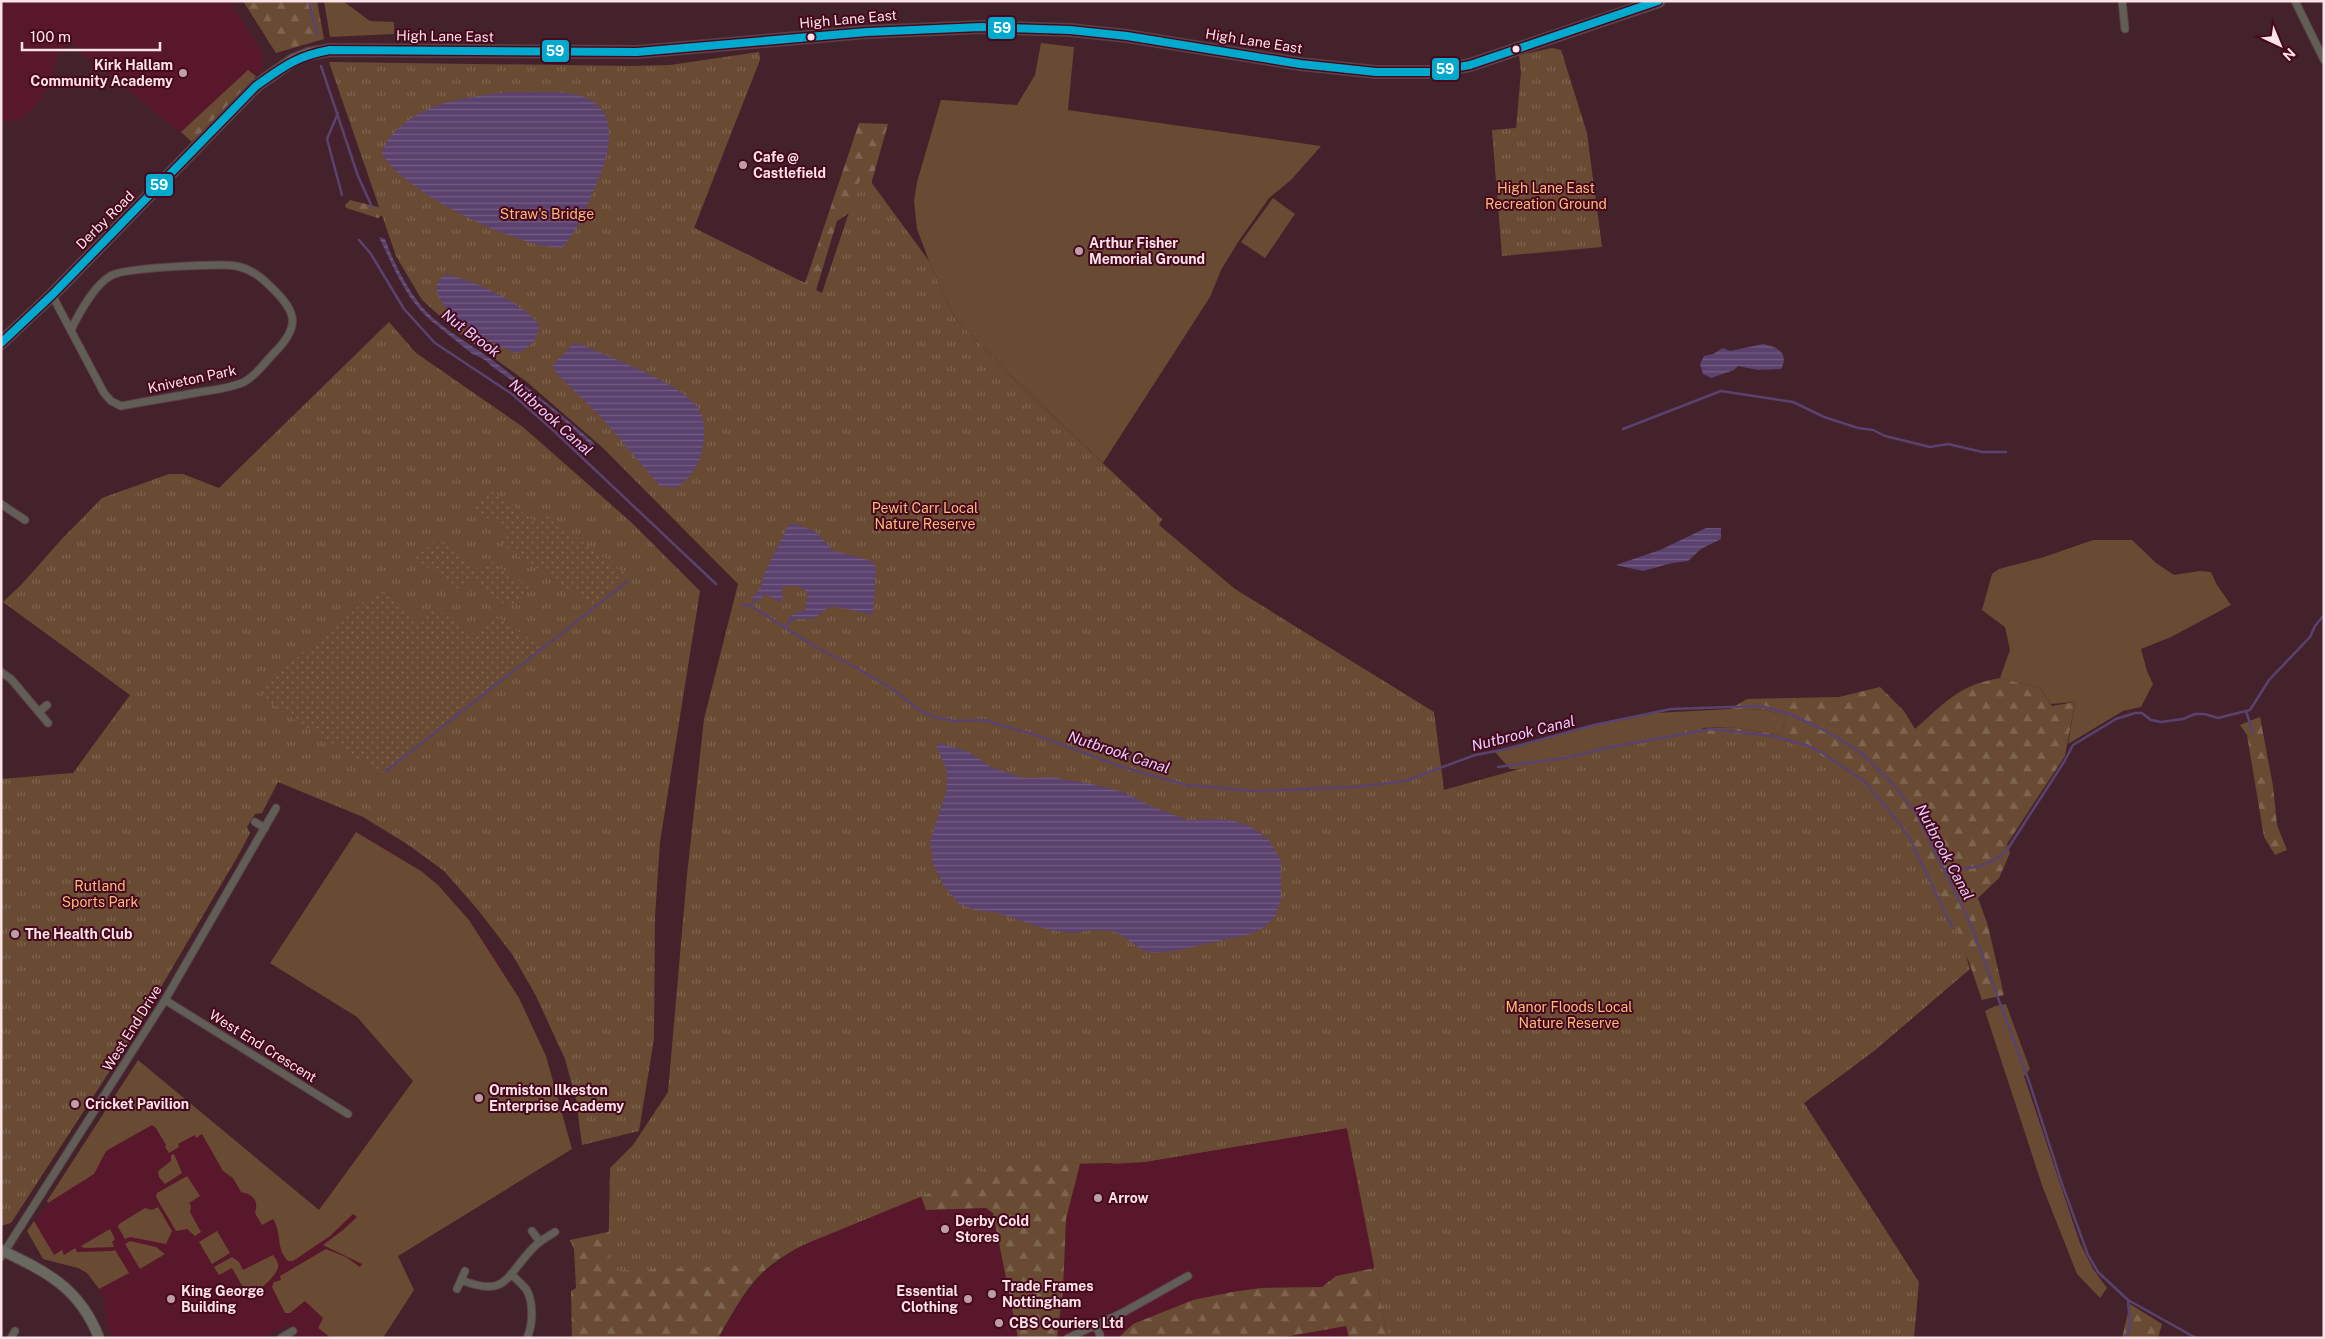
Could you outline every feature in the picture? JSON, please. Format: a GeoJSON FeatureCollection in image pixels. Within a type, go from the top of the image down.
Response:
{"type":"FeatureCollection","features":[{"type":"Feature","properties":{"kind":"main road","name":"High Lane East"},"geometry":{"type":"LineString","coordinates":[[248,94],[271,74],[293,60],[308,54],[330,50],[637,52],[867,32],[981,27],[1070,30],[1127,36],[1344,69],[1394,73],[1431,72],[1458,68],[1492,58],[1659,1]]}},
{"type":"Feature","properties":{"kind":"main road","name":"Derby Road"},"geometry":{"type":"LineString","coordinates":[[1,343],[52,295],[248,94]]}},
{"type":"Feature","properties":{"kind":"main road"},"geometry":{"type":"LineString","coordinates":[[2,1252],[44,1271],[68,1289],[87,1312],[99,1338]]}},
{"type":"Feature","properties":{"kind":"street"},"geometry":{"type":"LineString","coordinates":[[2122,1],[2124,29]]}},
{"type":"Feature","properties":{"kind":"street"},"geometry":{"type":"LineString","coordinates":[[2295,1],[2324,60]]}},
{"type":"Feature","properties":{"kind":"street","name":"Kniveton Park"},"geometry":{"type":"LineString","coordinates":[[52,295],[104,393],[110,401],[121,406],[212,390],[245,382],[285,340],[292,328],[293,316],[292,310],[283,298],[259,275],[246,268],[228,266],[134,270],[114,274],[105,281],[87,302],[71,330]]}},
{"type":"Feature","properties":{"kind":"street"},"geometry":{"type":"LineString","coordinates":[[1,504],[25,520]]}},
{"type":"Feature","properties":{"kind":"street"},"geometry":{"type":"LineString","coordinates":[[1,672],[11,679],[48,723]]}},
{"type":"Feature","properties":{"kind":"street"},"geometry":{"type":"LineString","coordinates":[[39,712],[47,705]]}},
{"type":"Feature","properties":{"kind":"street","name":"West End Drive"},"geometry":{"type":"LineString","coordinates":[[2,1252],[165,1000],[276,808]]}},
{"type":"Feature","properties":{"kind":"street"},"geometry":{"type":"LineString","coordinates":[[255,822],[265,828]]}},
{"type":"Feature","properties":{"kind":"street","name":"West End Crescent"},"geometry":{"type":"LineString","coordinates":[[165,1000],[348,1114]]}},
{"type":"Feature","properties":{"kind":"street"},"geometry":{"type":"LineString","coordinates":[[532,1231],[540,1242]]}},
{"type":"Feature","properties":{"kind":"street"},"geometry":{"type":"LineString","coordinates":[[461,1280],[489,1288],[503,1283],[540,1242],[555,1232]]}},
{"type":"Feature","properties":{"kind":"street"},"geometry":{"type":"LineString","coordinates":[[457,1289],[465,1271]]}},
{"type":"Feature","properties":{"kind":"street"},"geometry":{"type":"LineString","coordinates":[[511,1274],[526,1290],[529,1298],[531,1326],[527,1338]]}},
{"type":"Feature","properties":{"kind":"street"},"geometry":{"type":"LineString","coordinates":[[1068,1338],[1124,1312],[1188,1276]]}},
{"type":"Feature","properties":{"kind":"street"},"geometry":{"type":"LineString","coordinates":[[1095,1324],[1100,1335]]}},
{"type":"Feature","properties":{"kind":"street"},"geometry":{"type":"LineString","coordinates":[[281,1338],[293,1331]]}},
{"type":"Feature","properties":{"kind":"shaded area","name":"Kirk Hallam Community Academy"},"geometry":{"type":"Polygon","coordinates":[[[1,1],[230,1],[263,54],[262,70],[192,142],[70,43],[56,57],[53,78],[38,103],[21,120],[1,121],[1,1]]]}},
{"type":"Feature","properties":{"kind":"shaded area"},"geometry":{"type":"Polygon","coordinates":[[[508,92],[555,92],[581,96],[594,102],[603,111],[608,122],[608,148],[601,173],[577,227],[561,248],[541,245],[517,238],[463,215],[413,185],[394,169],[382,154],[386,143],[393,133],[424,111],[451,101],[508,92]]]}},
{"type":"Feature","properties":{"kind":"shaded area"},"geometry":{"type":"Polygon","coordinates":[[[379,237],[385,239],[404,281],[426,311],[443,326],[491,359],[569,421],[594,443],[595,447],[590,446],[589,443],[546,405],[486,361],[471,353],[429,319],[406,291],[379,237]]]}},
{"type":"Feature","properties":{"kind":"shaded area"},"geometry":{"type":"Polygon","coordinates":[[[447,274],[497,293],[520,307],[539,324],[538,334],[533,342],[518,353],[493,343],[460,321],[446,308],[438,295],[437,283],[447,274]]]}},
{"type":"Feature","properties":{"kind":"shaded area"},"geometry":{"type":"Polygon","coordinates":[[[574,343],[581,344],[660,380],[689,398],[698,408],[704,426],[702,452],[691,475],[676,488],[660,486],[601,417],[556,373],[553,367],[554,364],[574,343]]]}},
{"type":"Feature","properties":{"kind":"shaded area"},"geometry":{"type":"Polygon","coordinates":[[[1763,344],[1773,346],[1783,355],[1784,359],[1781,369],[1758,370],[1738,366],[1734,370],[1711,378],[1703,374],[1700,364],[1704,356],[1713,354],[1723,348],[1730,351],[1763,344]]]}},
{"type":"Feature","properties":{"kind":"shaded area"},"geometry":{"type":"Polygon","coordinates":[[[792,523],[815,531],[834,551],[872,561],[876,568],[873,614],[831,607],[814,618],[791,622],[788,620],[794,614],[805,610],[808,593],[802,588],[793,585],[782,587],[783,599],[779,602],[765,594],[758,602],[752,598],[760,589],[765,572],[787,528],[792,523]]]}},
{"type":"Feature","properties":{"kind":"shaded area"},"geometry":{"type":"Polygon","coordinates":[[[1706,528],[1721,528],[1721,539],[1701,549],[1688,561],[1672,563],[1643,571],[1616,565],[1660,550],[1706,528]]]}},
{"type":"Feature","properties":{"kind":"shaded area"},"geometry":{"type":"Polygon","coordinates":[[[940,743],[969,752],[991,767],[1023,778],[1051,777],[1097,785],[1123,792],[1151,806],[1187,820],[1231,820],[1250,826],[1268,839],[1281,860],[1281,899],[1276,915],[1265,927],[1251,934],[1174,951],[1153,953],[1142,950],[1118,933],[1094,930],[1072,933],[1049,930],[998,913],[975,910],[959,904],[944,886],[933,864],[930,841],[946,792],[946,768],[936,745],[940,743]]]}},
{"type":"Feature","properties":{"kind":"shaded area","name":"Ormiston Ilkeston Enterprise Academy"},"geometry":{"type":"Polygon","coordinates":[[[356,832],[392,852],[438,885],[468,920],[492,953],[519,998],[546,1056],[572,1149],[398,1256],[414,1290],[383,1338],[297,1338],[289,1324],[263,1338],[111,1338],[103,1306],[105,1301],[94,1280],[78,1268],[43,1259],[27,1231],[48,1203],[47,1201],[138,1060],[318,1210],[413,1081],[357,1017],[270,963],[356,832]]]}},
{"type":"Feature","properties":{"kind":"shaded area"},"geometry":{"type":"Polygon","coordinates":[[[1347,1128],[1375,1269],[1336,1276],[1349,1338],[1057,1338],[1063,1290],[1066,1219],[1080,1164],[1144,1162],[1347,1128]]]}},
{"type":"Feature","properties":{"kind":"shaded area"},"geometry":{"type":"Polygon","coordinates":[[[922,1196],[926,1210],[986,1208],[993,1213],[1018,1338],[718,1338],[741,1300],[763,1272],[803,1245],[922,1196]]]}},
{"type":"Feature","properties":{"kind":"green space"},"geometry":{"type":"Polygon","coordinates":[[[243,1],[317,1],[324,39],[276,53],[243,1]]]}},
{"type":"Feature","properties":{"kind":"green space"},"geometry":{"type":"Polygon","coordinates":[[[324,1],[343,1],[370,21],[394,22],[394,34],[330,37],[324,1]]]}},
{"type":"Feature","properties":{"kind":"green space","name":"Arthur Fisher Memorial Ground"},"geometry":{"type":"Polygon","coordinates":[[[1041,43],[1074,47],[1068,110],[1321,146],[1291,180],[1269,198],[1238,242],[1221,270],[1210,297],[1103,463],[1016,381],[955,318],[929,261],[917,229],[914,201],[917,182],[941,100],[1017,105],[1035,75],[1041,43]]]}},
{"type":"Feature","properties":{"kind":"green space","name":"High Lane East Recreation Ground"},"geometry":{"type":"Polygon","coordinates":[[[1552,48],[1561,50],[1587,133],[1602,247],[1502,256],[1492,130],[1516,128],[1521,72],[1519,55],[1552,48]]]}},
{"type":"Feature","properties":{"kind":"green space","name":"Manor Floods Local Nature Reserve"},"geometry":{"type":"Polygon","coordinates":[[[759,52],[760,60],[694,228],[822,293],[863,171],[929,261],[955,318],[1016,381],[1162,519],[1159,525],[1235,589],[1434,712],[1444,790],[1598,747],[1734,734],[1780,740],[1819,754],[1864,784],[1912,839],[1954,918],[1970,969],[1874,1051],[1804,1103],[1919,1282],[1914,1338],[1388,1338],[1347,1128],[1144,1162],[996,1166],[803,1245],[734,1266],[608,1271],[610,1168],[633,1145],[668,1092],[687,875],[704,719],[738,584],[603,448],[527,382],[459,333],[422,300],[396,256],[329,62],[632,66],[670,65],[759,52]]]}},
{"type":"Feature","properties":{"kind":"green space"},"geometry":{"type":"Polygon","coordinates":[[[248,70],[256,76],[192,142],[181,132],[248,70]]]}},
{"type":"Feature","properties":{"kind":"green space"},"geometry":{"type":"Polygon","coordinates":[[[859,123],[888,124],[866,202],[837,221],[792,370],[694,228],[805,283],[859,123]]]}},
{"type":"Feature","properties":{"kind":"green space"},"geometry":{"type":"Polygon","coordinates":[[[1273,198],[1295,214],[1265,258],[1241,242],[1273,198]]]}},
{"type":"Feature","properties":{"kind":"green space"},"geometry":{"type":"Polygon","coordinates":[[[350,200],[390,210],[378,218],[346,208],[345,205],[350,200]]]}},
{"type":"Feature","properties":{"kind":"green space","name":"Rutland Sports Park"},"geometry":{"type":"Polygon","coordinates":[[[389,322],[416,353],[523,427],[631,522],[700,591],[660,842],[655,917],[654,1039],[639,1131],[582,1145],[576,1099],[565,1059],[535,994],[512,954],[478,910],[444,871],[407,844],[363,817],[278,782],[262,813],[255,814],[247,827],[250,833],[239,854],[130,1040],[11,1223],[1,1226],[1,779],[73,773],[130,695],[3,602],[102,498],[169,474],[183,474],[219,488],[389,322]]]}},
{"type":"Feature","properties":{"kind":"green space"},"geometry":{"type":"Polygon","coordinates":[[[492,491],[535,521],[544,513],[627,575],[592,605],[500,543],[510,534],[472,508],[492,491]]]}},
{"type":"Feature","properties":{"kind":"green space"},"geometry":{"type":"Polygon","coordinates":[[[438,539],[480,570],[490,561],[529,587],[510,608],[472,579],[461,591],[414,558],[438,539]]]}},
{"type":"Feature","properties":{"kind":"green space"},"geometry":{"type":"Polygon","coordinates":[[[2093,540],[2132,540],[2156,563],[2174,575],[2200,571],[2211,572],[2217,585],[2231,605],[2171,637],[2141,649],[2153,684],[2141,707],[2123,711],[2068,744],[2075,702],[2051,704],[2040,688],[2000,678],[2010,650],[2005,627],[1982,610],[1992,574],[1999,569],[2044,557],[2093,540]]]}},
{"type":"Feature","properties":{"kind":"green space"},"geometry":{"type":"Polygon","coordinates":[[[379,589],[419,621],[434,607],[472,634],[495,615],[541,647],[381,773],[295,720],[265,698],[258,690],[379,589]]]}},
{"type":"Feature","properties":{"kind":"green space"},"geometry":{"type":"Polygon","coordinates":[[[2000,678],[2040,688],[2052,706],[2075,702],[2065,756],[2007,844],[2010,853],[1999,878],[1978,898],[1988,926],[2004,995],[1982,1000],[1969,962],[1939,902],[1686,741],[1685,730],[1730,727],[1781,735],[1786,717],[1752,709],[1730,709],[1747,699],[1839,697],[1880,687],[1904,711],[1915,729],[1944,703],[1963,690],[1973,685],[2000,678]]]}},
{"type":"Feature","properties":{"kind":"green space"},"geometry":{"type":"Polygon","coordinates":[[[1730,709],[1766,711],[1786,717],[1781,735],[1730,727],[1703,728],[1686,741],[1517,769],[1510,769],[1495,752],[1599,724],[1655,713],[1730,709]]]}},
{"type":"Feature","properties":{"kind":"green space"},"geometry":{"type":"Polygon","coordinates":[[[2260,717],[2273,786],[2277,825],[2287,850],[2275,855],[2264,837],[2247,735],[2240,725],[2260,717]]]}},
{"type":"Feature","properties":{"kind":"green space","name":"Ormiston Ilkeston Enterprise Academy"},"geometry":{"type":"Polygon","coordinates":[[[356,832],[421,871],[438,885],[469,920],[519,998],[546,1056],[572,1149],[398,1256],[414,1290],[383,1338],[331,1338],[318,1328],[323,1318],[305,1301],[290,1313],[285,1313],[272,1287],[274,1282],[281,1280],[280,1276],[326,1249],[346,1257],[360,1267],[362,1264],[323,1245],[357,1217],[353,1214],[330,1236],[293,1261],[288,1261],[280,1246],[278,1231],[273,1219],[262,1225],[255,1213],[256,1205],[254,1199],[249,1194],[241,1192],[233,1178],[223,1171],[202,1134],[196,1138],[195,1135],[178,1144],[179,1147],[169,1153],[156,1128],[152,1125],[106,1151],[94,1174],[48,1203],[47,1201],[138,1060],[319,1210],[413,1081],[357,1017],[270,963],[356,832]]]}},
{"type":"Feature","properties":{"kind":"green space"},"geometry":{"type":"Polygon","coordinates":[[[2006,1004],[2030,1069],[2024,1076],[2080,1243],[2093,1269],[2107,1288],[2100,1298],[2077,1274],[2043,1188],[1985,1011],[1995,1006],[2006,1004]]]}},
{"type":"Feature","properties":{"kind":"green space"},"geometry":{"type":"Polygon","coordinates":[[[1365,1098],[1376,1276],[1388,1338],[1349,1338],[1346,1326],[1279,1338],[1118,1338],[1133,1324],[1193,1300],[1261,1288],[1322,1287],[1336,1276],[1375,1268],[1347,1128],[1144,1162],[1110,1164],[1365,1098]]]}},
{"type":"Feature","properties":{"kind":"green space"},"geometry":{"type":"Polygon","coordinates":[[[174,1154],[182,1173],[165,1184],[159,1177],[158,1171],[171,1161],[171,1155],[174,1154]]]}},
{"type":"Feature","properties":{"kind":"green space"},"geometry":{"type":"Polygon","coordinates":[[[966,1156],[1080,1164],[1066,1219],[1063,1290],[1057,1338],[1018,1338],[993,1213],[986,1208],[926,1210],[921,1196],[838,1228],[797,1248],[778,1260],[756,1279],[738,1304],[718,1338],[572,1338],[571,1291],[576,1288],[574,1249],[570,1240],[966,1156]]]}},
{"type":"Feature","properties":{"kind":"green space"},"geometry":{"type":"Polygon","coordinates":[[[187,1176],[200,1196],[189,1203],[191,1206],[190,1212],[201,1232],[195,1236],[187,1229],[176,1231],[156,1197],[157,1193],[187,1176]]]}},
{"type":"Feature","properties":{"kind":"green space"},"geometry":{"type":"Polygon","coordinates":[[[158,1207],[172,1231],[166,1244],[130,1237],[125,1239],[118,1227],[119,1224],[145,1208],[152,1210],[158,1207]]]}},
{"type":"Feature","properties":{"kind":"green space"},"geometry":{"type":"Polygon","coordinates":[[[34,1221],[54,1255],[62,1250],[64,1255],[75,1248],[77,1252],[115,1250],[129,1273],[99,1289],[87,1273],[78,1268],[43,1259],[27,1231],[34,1221]]]}},
{"type":"Feature","properties":{"kind":"green space"},"geometry":{"type":"Polygon","coordinates":[[[110,1229],[115,1239],[112,1242],[114,1247],[84,1248],[81,1246],[110,1229]]]}},
{"type":"Feature","properties":{"kind":"green space"},"geometry":{"type":"Polygon","coordinates":[[[217,1231],[230,1253],[212,1264],[199,1242],[217,1231]]]}},
{"type":"Feature","properties":{"kind":"green space"},"geometry":{"type":"Polygon","coordinates":[[[130,1241],[156,1247],[165,1254],[140,1269],[125,1244],[130,1241]]]}},
{"type":"Feature","properties":{"kind":"green space"},"geometry":{"type":"Polygon","coordinates":[[[273,1255],[278,1263],[277,1271],[266,1284],[249,1298],[232,1268],[219,1275],[214,1267],[232,1257],[239,1262],[243,1270],[273,1255]]]}},
{"type":"Feature","properties":{"kind":"green space"},"geometry":{"type":"Polygon","coordinates":[[[2130,1304],[2162,1324],[2158,1338],[2122,1338],[2130,1304]]]}},
{"type":"Feature","properties":{"kind":"waterway","name":"Nut Brook"},"geometry":{"type":"LineString","coordinates":[[309,1],[317,35]]}},
{"type":"Feature","properties":{"kind":"waterway","name":"Nut Brook"},"geometry":{"type":"LineString","coordinates":[[321,66],[358,176],[372,207]]}},
{"type":"Feature","properties":{"kind":"waterway","name":"Nutbrook Canal"},"geometry":{"type":"LineString","coordinates":[[338,113],[327,139],[342,195]]}},
{"type":"Feature","properties":{"kind":"waterway","name":"Nutbrook Canal"},"geometry":{"type":"LineString","coordinates":[[359,240],[371,254],[404,309],[435,343],[512,394],[554,431],[716,584]]}},
{"type":"Feature","properties":{"kind":"waterway"},"geometry":{"type":"LineString","coordinates":[[1623,429],[1721,391],[1793,402],[1824,417],[1858,428],[1873,430],[1885,436],[1930,447],[1948,444],[1982,452],[2006,452]]}},
{"type":"Feature","properties":{"kind":"waterway"},"geometry":{"type":"LineString","coordinates":[[386,771],[628,581]]}},
{"type":"Feature","properties":{"kind":"waterway","name":"Nutbrook Canal"},"geometry":{"type":"LineString","coordinates":[[751,606],[755,600]]}},
{"type":"Feature","properties":{"kind":"waterway","name":"Nutbrook Canal"},"geometry":{"type":"LineString","coordinates":[[742,604],[751,606],[814,646],[894,690],[919,710],[935,717],[954,721],[983,720],[1039,736],[1119,766],[1186,785],[1254,791],[1355,787],[1405,781],[1475,755],[1502,750],[1594,725],[1671,709],[1761,706],[1789,714],[1820,728],[1865,756],[1893,784],[1916,813],[1971,925],[2030,1084],[2062,1184],[2088,1255],[2098,1272],[2128,1300],[2196,1338]]}},
{"type":"Feature","properties":{"kind":"waterway"},"geometry":{"type":"LineString","coordinates":[[1944,869],[1978,867],[1992,861],[2007,850],[2073,745],[2116,719],[2135,713],[2142,713],[2151,720],[2161,722],[2183,719],[2195,714],[2205,714],[2218,718],[2250,710],[2269,680],[2310,637],[2315,626],[2324,615]]}},
{"type":"Feature","properties":{"kind":"waterway","name":"Nutbrook Canal"},"geometry":{"type":"LineString","coordinates":[[785,628],[790,621]]}},
{"type":"Feature","properties":{"kind":"waterway"},"geometry":{"type":"LineString","coordinates":[[2246,711],[2253,733]]}},
{"type":"Feature","properties":{"kind":"waterway"},"geometry":{"type":"LineString","coordinates":[[1498,767],[1565,758],[1611,747],[1711,729],[1773,736],[1806,745],[1821,752],[1864,781],[1901,825],[1911,841],[1952,927]]}},
{"type":"Feature","properties":{"kind":"waterway"},"geometry":{"type":"LineString","coordinates":[[2126,1338],[2130,1326],[2128,1300]]}},
{"type":"Feature","properties":{"kind":"transit line","name":"59"},"geometry":{"type":"LineString","coordinates":[[1,343],[52,295],[256,86],[282,68],[318,52],[330,50],[637,52],[867,32],[981,27],[1070,30],[1127,36],[1300,64],[1376,72],[1431,72],[1470,65],[1658,1]]}},
{"type":"Feature","properties":{"kind":"place","name":"Kirk Hallam Community Academy"},"geometry":{"type":"Point","coordinates":[183,73]}},
{"type":"Feature","properties":{"kind":"place","name":"Cafe @ Castlefield"},"geometry":{"type":"Point","coordinates":[743,165]}},
{"type":"Feature","properties":{"kind":"place","name":"Arthur Fisher Memorial Ground"},"geometry":{"type":"Point","coordinates":[1079,251]}},
{"type":"Feature","properties":{"kind":"place","name":"The Health Club"},"geometry":{"type":"Point","coordinates":[15,934]}},
{"type":"Feature","properties":{"kind":"place","name":"Ormiston Ilkeston Enterprise Academy"},"geometry":{"type":"Point","coordinates":[479,1098]}},
{"type":"Feature","properties":{"kind":"place","name":"Cricket Pavilion"},"geometry":{"type":"Point","coordinates":[75,1104]}},
{"type":"Feature","properties":{"kind":"place","name":"Arrow"},"geometry":{"type":"Point","coordinates":[1098,1198]}},
{"type":"Feature","properties":{"kind":"place","name":"Derby Cold Stores"},"geometry":{"type":"Point","coordinates":[945,1229]}},
{"type":"Feature","properties":{"kind":"place","name":"Trade Frames Nottingham"},"geometry":{"type":"Point","coordinates":[992,1294]}},
{"type":"Feature","properties":{"kind":"place","name":"King George Building"},"geometry":{"type":"Point","coordinates":[171,1299]}},
{"type":"Feature","properties":{"kind":"place","name":"Essential Clothing"},"geometry":{"type":"Point","coordinates":[968,1299]}},
{"type":"Feature","properties":{"kind":"place","name":"CBS Couriers Ltd"},"geometry":{"type":"Point","coordinates":[999,1323]}},
{"type":"Feature","properties":{"kind":"park label","name":"Straw's Bridge"},"geometry":{"type":"Point","coordinates":[547,214]}},
{"type":"Feature","properties":{"kind":"park label","name":"Pewit Carr Local Nature Reserve"},"geometry":{"type":"Point","coordinates":[925,516]}}]}
